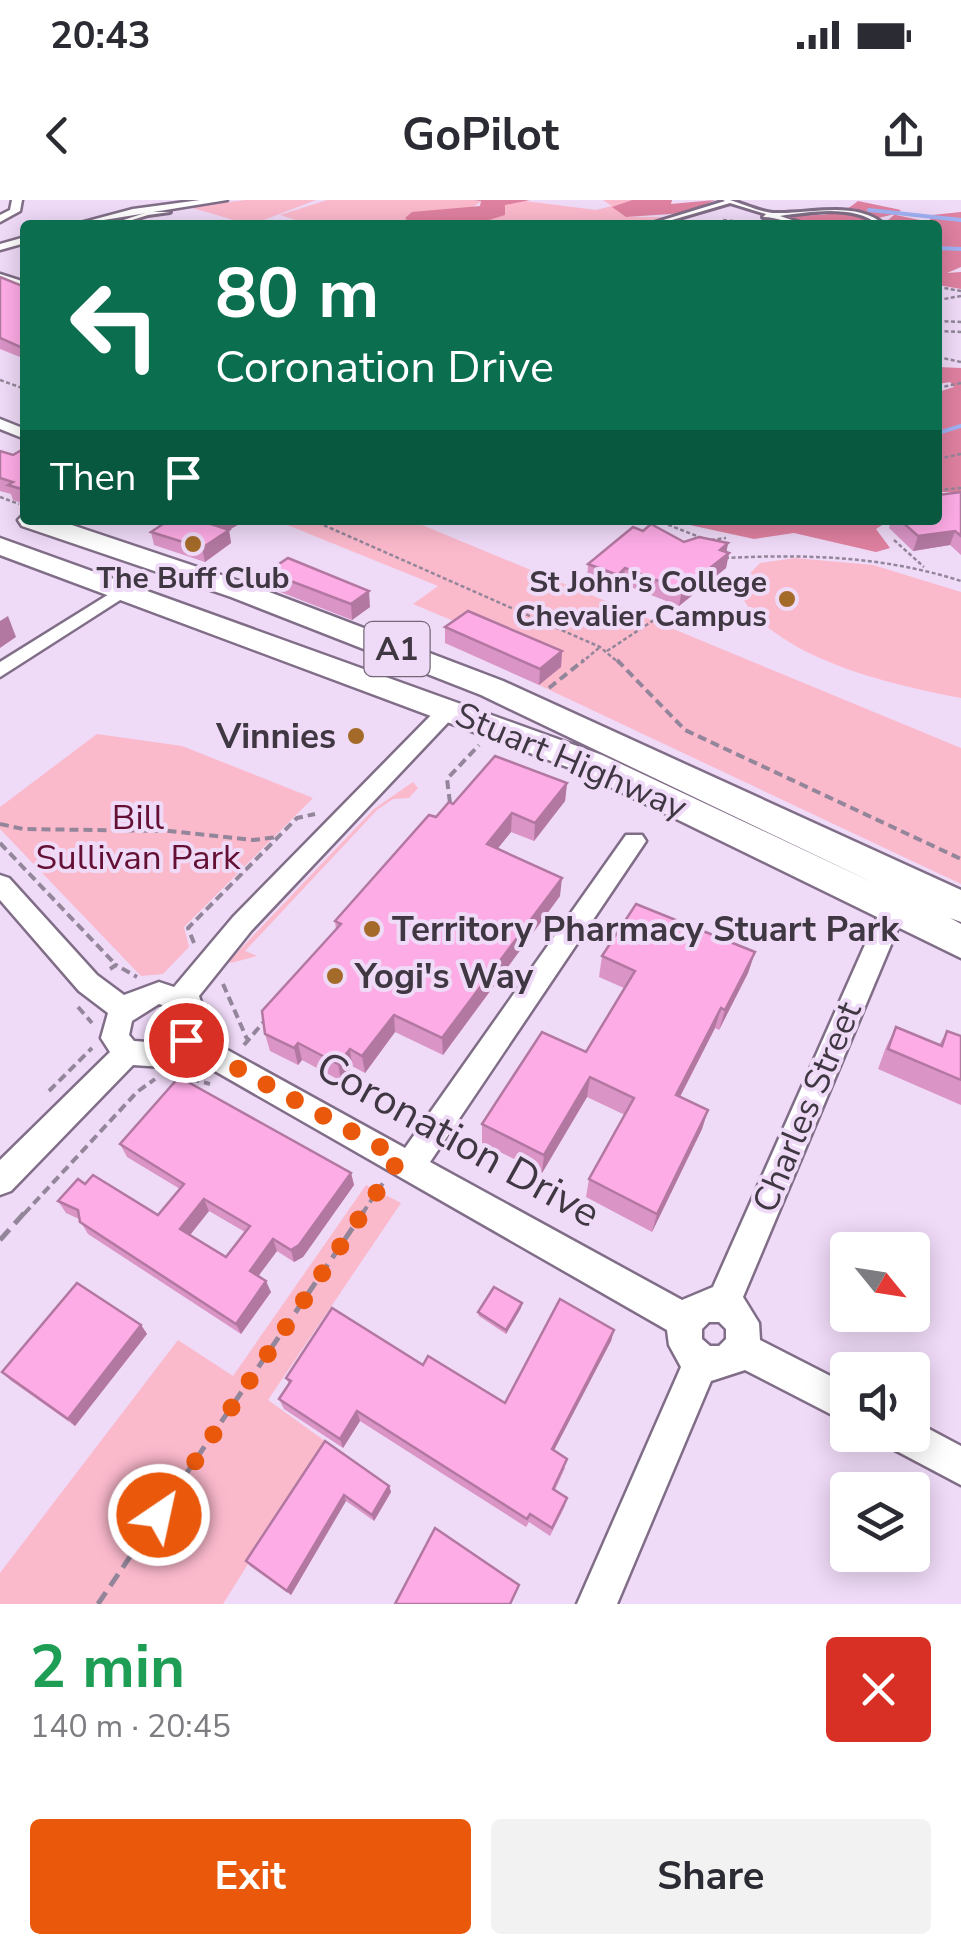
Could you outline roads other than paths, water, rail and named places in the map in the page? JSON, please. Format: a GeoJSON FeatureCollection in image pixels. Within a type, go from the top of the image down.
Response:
{"type":"FeatureCollection","features":[{"type":"Feature","properties":{"kind":"highway"},"geometry":{"type":"LineString","coordinates":[[5,548],[21,525]]}},
{"type":"Feature","properties":{"kind":"highway","name":"Stuart Highway"},"geometry":{"type":"LineString","coordinates":[[60,525],[484,684],[901,895],[961,942]]}},
{"type":"Feature","properties":{"kind":"highway","name":"Stuart Highway"},"geometry":{"type":"LineString","coordinates":[[5,548],[466,722],[590,763],[901,895],[961,907]]}},
{"type":"Feature","properties":{"kind":"highway"},"geometry":{"type":"LineString","coordinates":[[466,722],[484,684]]}},
{"type":"Feature","properties":{"kind":"street"},"geometry":{"type":"LineString","coordinates":[[0,219],[15,211],[18,200]]}},
{"type":"Feature","properties":{"kind":"street"},"geometry":{"type":"LineString","coordinates":[[105,220],[222,200]]}},
{"type":"Feature","properties":{"kind":"street"},"geometry":{"type":"LineString","coordinates":[[0,671],[122,592]]}},
{"type":"Feature","properties":{"kind":"street"},"geometry":{"type":"LineString","coordinates":[[182,997],[242,924],[355,808],[417,766],[466,722]]}},
{"type":"Feature","properties":{"kind":"street"},"geometry":{"type":"LineString","coordinates":[[406,1161],[634,841]]}},
{"type":"Feature","properties":{"kind":"street"},"geometry":{"type":"LineString","coordinates":[[0,884],[88,983],[124,1010]]}},
{"type":"Feature","properties":{"kind":"street","name":"Charles Street"},"geometry":{"type":"LineString","coordinates":[[722,1306],[901,895]]}},
{"type":"Feature","properties":{"kind":"street"},"geometry":{"type":"LineString","coordinates":[[159,993],[182,997],[190,1003],[195,1021],[186,1040],[164,1055],[128,1053],[115,1038],[124,1010],[159,993]]}},
{"type":"Feature","properties":{"kind":"street","name":"Coronation Drive"},"geometry":{"type":"LineString","coordinates":[[186,1040],[685,1321]]}},
{"type":"Feature","properties":{"kind":"street"},"geometry":{"type":"LineString","coordinates":[[0,1182],[128,1053]]}},
{"type":"Feature","properties":{"kind":"street"},"geometry":{"type":"LineString","coordinates":[[722,1306],[740,1324],[742,1349],[730,1361],[702,1360],[689,1347],[685,1321],[696,1307],[722,1306]]}},
{"type":"Feature","properties":{"kind":"street"},"geometry":{"type":"LineString","coordinates":[[742,1349],[830,1395]]}},
{"type":"Feature","properties":{"kind":"street"},"geometry":{"type":"LineString","coordinates":[[598,1604],[702,1360]]}},
{"type":"Feature","properties":{"kind":"street"},"geometry":{"type":"LineString","coordinates":[[930,1449],[961,1466]]}},
{"type":"Feature","properties":{"kind":"lane"},"geometry":{"type":"LineString","coordinates":[[666,220],[727,201],[783,220]]}},
{"type":"Feature","properties":{"kind":"lane"},"geometry":{"type":"LineString","coordinates":[[125,220],[147,212],[168,212]]}},
{"type":"Feature","properties":{"kind":"lane"},"geometry":{"type":"LineString","coordinates":[[794,220],[790,218],[800,213]]}},
{"type":"Feature","properties":{"kind":"lane"},"geometry":{"type":"LineString","coordinates":[[765,216],[858,214],[878,220]]}},
{"type":"Feature","properties":{"kind":"waterway"},"geometry":{"type":"LineString","coordinates":[[869,210],[961,220]]}},
{"type":"Feature","properties":{"kind":"waterway"},"geometry":{"type":"LineString","coordinates":[[942,248],[961,249]]}},
{"type":"Feature","properties":{"kind":"waterway"},"geometry":{"type":"LineString","coordinates":[[942,432],[961,426]]}},
{"type":"Feature","properties":{"kind":"place","name":"The Buff Club"},"geometry":{"type":"Point","coordinates":[193,544]}},
{"type":"Feature","properties":{"kind":"place","name":"St John's College Chevalier Campus"},"geometry":{"type":"Point","coordinates":[787,599]}},
{"type":"Feature","properties":{"kind":"place","name":"Vinnies"},"geometry":{"type":"Point","coordinates":[356,736]}},
{"type":"Feature","properties":{"kind":"place","name":"Territory Pharmacy Stuart Park"},"geometry":{"type":"Point","coordinates":[372,929]}},
{"type":"Feature","properties":{"kind":"place","name":"Yogi's Way"},"geometry":{"type":"Point","coordinates":[335,976]}},
{"type":"Feature","properties":{"kind":"park label","name":"Bill Sullivan Park"},"geometry":{"type":"Point","coordinates":[138,837]}}]}
